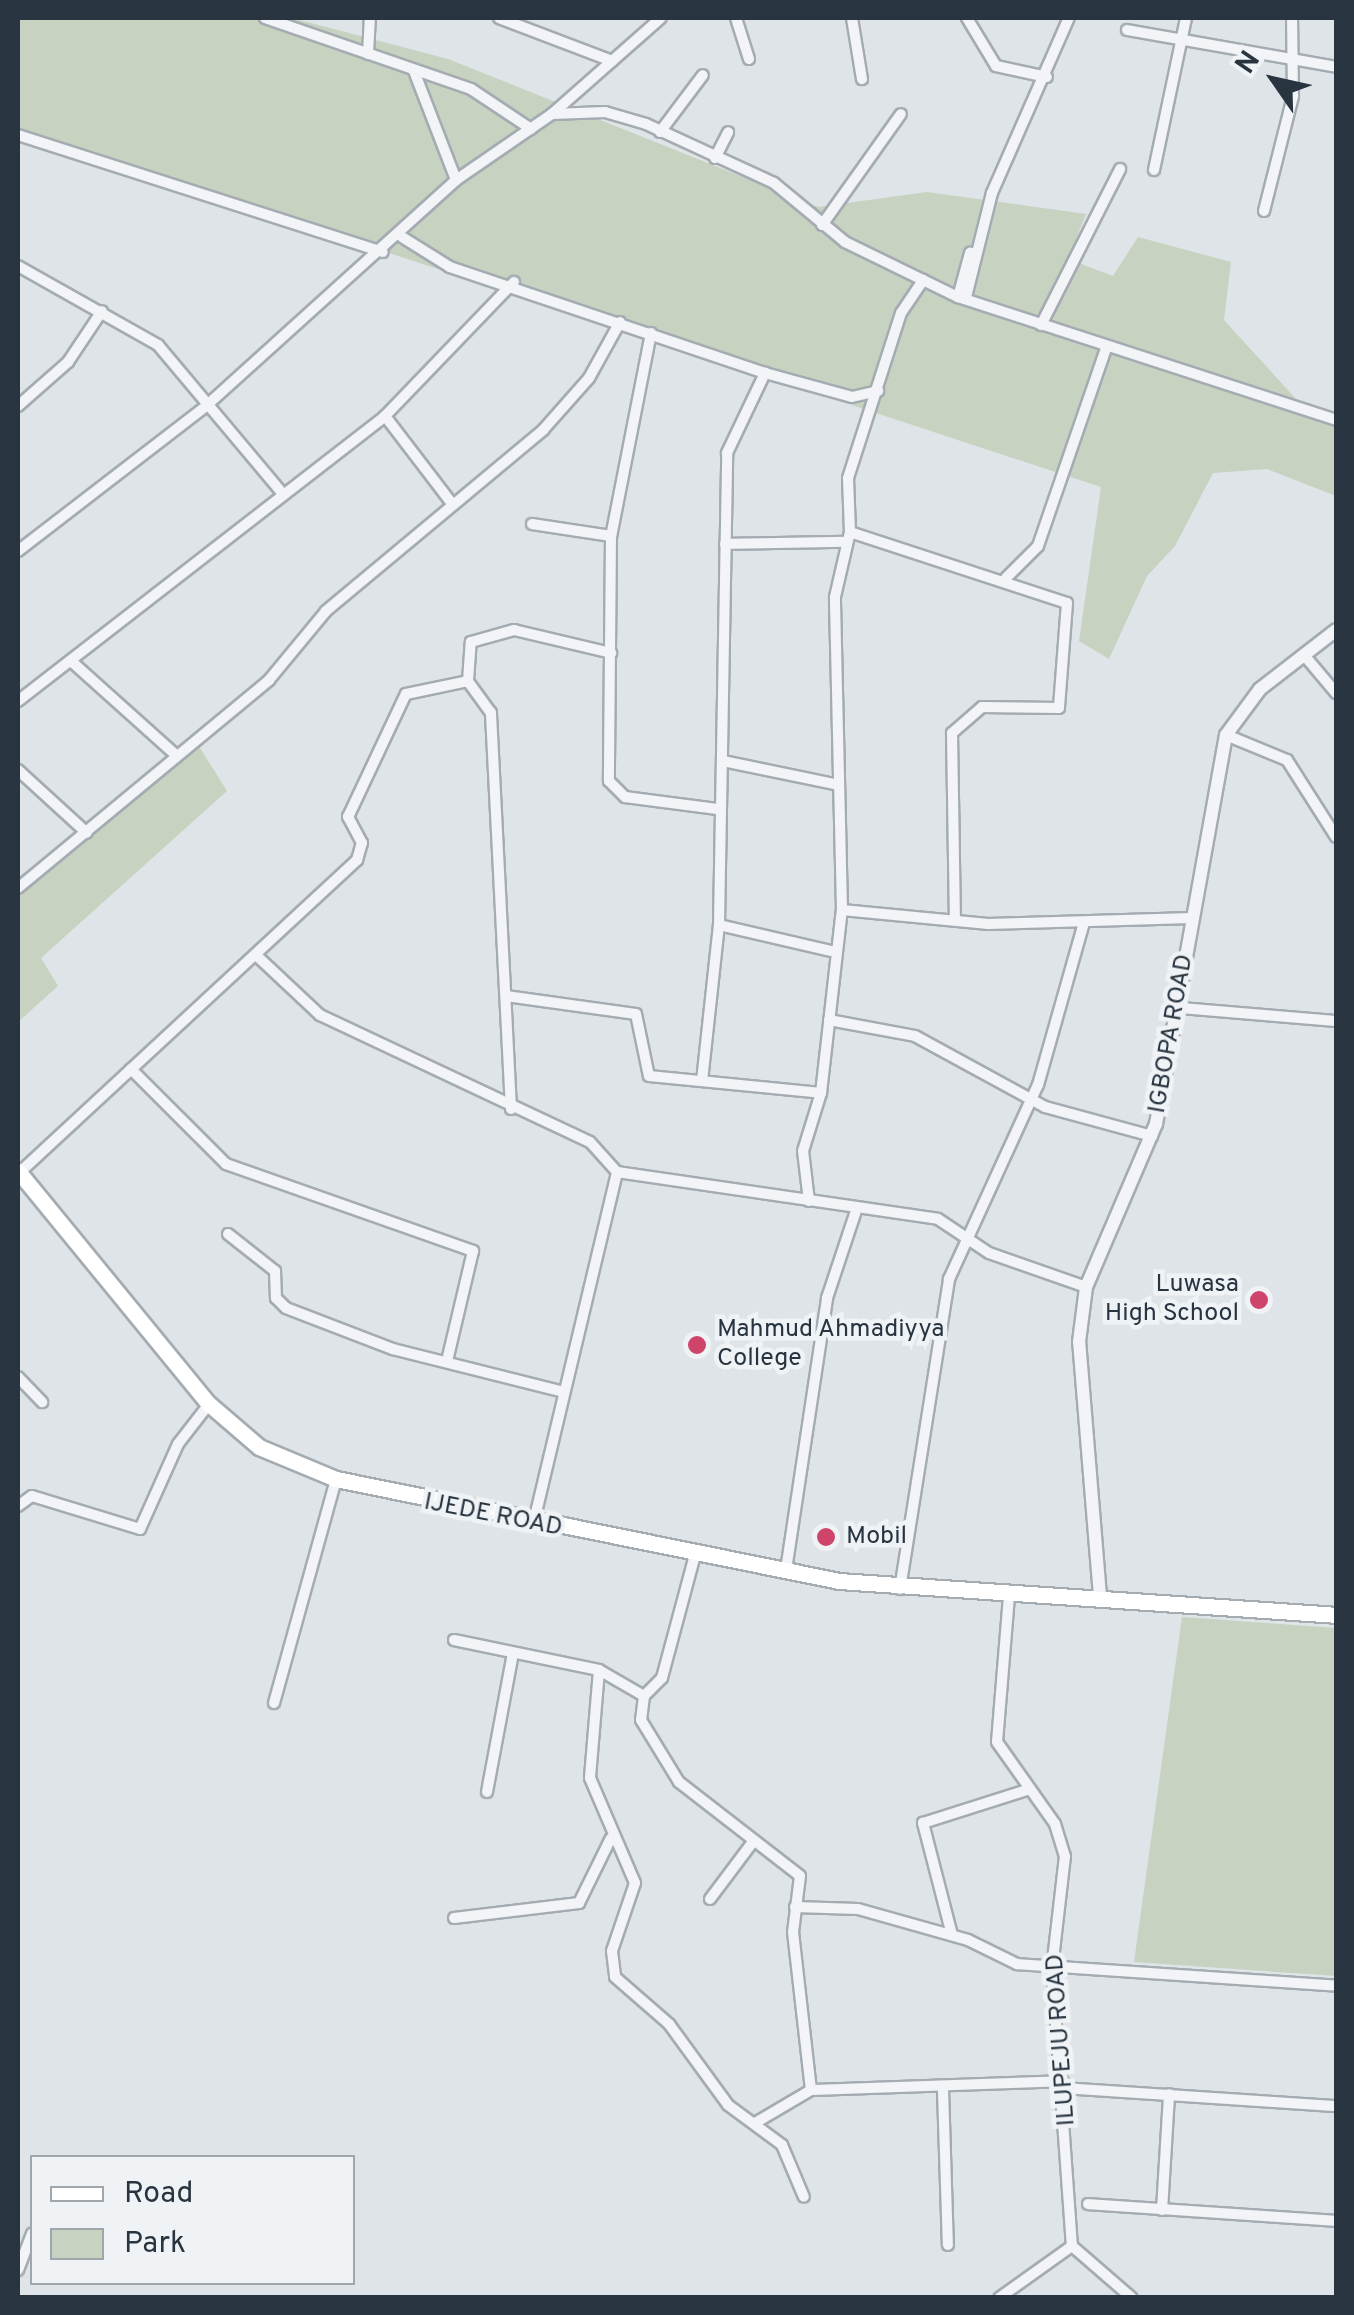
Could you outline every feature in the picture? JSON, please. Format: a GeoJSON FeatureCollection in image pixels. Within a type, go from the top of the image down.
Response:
{"type":"FeatureCollection","features":[{"type":"Feature","properties":{"kind":"main road","name":"IJEDE ROAD"},"geometry":{"type":"LineString","coordinates":[[18,1172],[208,1404],[259,1447],[336,1479],[534,1524],[900,1588],[1009,1596],[1100,1596],[1336,1616]]}},
{"type":"Feature","properties":{"kind":"street"},"geometry":{"type":"LineString","coordinates":[[265,18],[488,98],[531,129]]}},
{"type":"Feature","properties":{"kind":"street"},"geometry":{"type":"LineString","coordinates":[[368,54],[370,18]]}},
{"type":"Feature","properties":{"kind":"street"},"geometry":{"type":"LineString","coordinates":[[499,18],[612,61]]}},
{"type":"Feature","properties":{"kind":"street"},"geometry":{"type":"LineString","coordinates":[[18,551],[206,406],[402,236],[456,180],[552,114],[661,18]]}},
{"type":"Feature","properties":{"kind":"street"},"geometry":{"type":"LineString","coordinates":[[736,18],[749,59]]}},
{"type":"Feature","properties":{"kind":"street"},"geometry":{"type":"LineString","coordinates":[[852,18],[862,78]]}},
{"type":"Feature","properties":{"kind":"street"},"geometry":{"type":"LineString","coordinates":[[967,18],[996,66],[1047,77]]}},
{"type":"Feature","properties":{"kind":"street"},"geometry":{"type":"LineString","coordinates":[[962,297],[971,252],[1069,18]]}},
{"type":"Feature","properties":{"kind":"street"},"geometry":{"type":"LineString","coordinates":[[1154,170],[1186,38],[1186,18]]}},
{"type":"Feature","properties":{"kind":"street"},"geometry":{"type":"LineString","coordinates":[[1264,211],[1294,56],[1292,18]]}},
{"type":"Feature","properties":{"kind":"street"},"geometry":{"type":"LineString","coordinates":[[1128,30],[1294,56],[1336,67]]}},
{"type":"Feature","properties":{"kind":"street"},"geometry":{"type":"LineString","coordinates":[[413,70],[456,180]]}},
{"type":"Feature","properties":{"kind":"street"},"geometry":{"type":"LineString","coordinates":[[660,132],[704,74]]}},
{"type":"Feature","properties":{"kind":"street"},"geometry":{"type":"LineString","coordinates":[[552,114],[606,112],[660,132],[774,182],[822,226],[936,286],[1106,348],[1336,420]]}},
{"type":"Feature","properties":{"kind":"street"},"geometry":{"type":"LineString","coordinates":[[822,226],[901,114]]}},
{"type":"Feature","properties":{"kind":"street"},"geometry":{"type":"LineString","coordinates":[[715,158],[728,132]]}},
{"type":"Feature","properties":{"kind":"street"},"geometry":{"type":"LineString","coordinates":[[18,136],[383,252]]}},
{"type":"Feature","properties":{"kind":"street"},"geometry":{"type":"LineString","coordinates":[[1041,325],[1120,170]]}},
{"type":"Feature","properties":{"kind":"street"},"geometry":{"type":"LineString","coordinates":[[402,236],[450,267],[514,282],[765,373],[840,395],[878,391]]}},
{"type":"Feature","properties":{"kind":"street"},"geometry":{"type":"LineString","coordinates":[[936,286],[960,267],[971,252]]}},
{"type":"Feature","properties":{"kind":"street"},"geometry":{"type":"LineString","coordinates":[[18,266],[158,345],[282,493]]}},
{"type":"Feature","properties":{"kind":"street"},"geometry":{"type":"LineString","coordinates":[[960,267],[962,297]]}},
{"type":"Feature","properties":{"kind":"street"},"geometry":{"type":"LineString","coordinates":[[794,1199],[802,1188],[821,1093],[831,951],[842,910],[842,542],[850,532],[848,478],[901,313],[923,280]]}},
{"type":"Feature","properties":{"kind":"street"},"geometry":{"type":"LineString","coordinates":[[18,701],[385,416],[514,282]]}},
{"type":"Feature","properties":{"kind":"street"},"geometry":{"type":"LineString","coordinates":[[18,406],[68,362],[102,311]]}},
{"type":"Feature","properties":{"kind":"street"},"geometry":{"type":"LineString","coordinates":[[18,888],[269,680],[312,625],[450,502],[543,430],[589,378],[620,322]]}},
{"type":"Feature","properties":{"kind":"street"},"geometry":{"type":"LineString","coordinates":[[651,334],[611,536],[613,790],[717,808]]}},
{"type":"Feature","properties":{"kind":"street"},"geometry":{"type":"LineString","coordinates":[[1006,578],[1038,546],[1106,348]]}},
{"type":"Feature","properties":{"kind":"street"},"geometry":{"type":"LineString","coordinates":[[702,1081],[719,925],[717,808],[723,761],[727,453],[765,373]]}},
{"type":"Feature","properties":{"kind":"street"},"geometry":{"type":"LineString","coordinates":[[385,416],[450,502]]}},
{"type":"Feature","properties":{"kind":"street"},"geometry":{"type":"LineString","coordinates":[[532,524],[611,536]]}},
{"type":"Feature","properties":{"kind":"street"},"geometry":{"type":"LineString","coordinates":[[850,532],[1006,578],[1068,603],[1062,701],[1052,711],[982,706],[952,733],[954,917]]}},
{"type":"Feature","properties":{"kind":"street"},"geometry":{"type":"LineString","coordinates":[[725,544],[842,542]]}},
{"type":"Feature","properties":{"kind":"street","name":"IGBOPA ROAD"},"geometry":{"type":"LineString","coordinates":[[1100,1596],[1080,1342],[1086,1287],[1152,1136],[1180,1008],[1192,918],[1226,735],[1260,688],[1336,630]]}},
{"type":"Feature","properties":{"kind":"street"},"geometry":{"type":"LineString","coordinates":[[511,1109],[491,714],[468,682],[471,642],[486,632],[611,654]]}},
{"type":"Feature","properties":{"kind":"street"},"geometry":{"type":"LineString","coordinates":[[1304,655],[1336,693]]}},
{"type":"Feature","properties":{"kind":"street"},"geometry":{"type":"LineString","coordinates":[[71,661],[177,756]]}},
{"type":"Feature","properties":{"kind":"street"},"geometry":{"type":"LineString","coordinates":[[18,1172],[361,854],[348,817],[406,694],[468,682]]}},
{"type":"Feature","properties":{"kind":"street"},"geometry":{"type":"LineString","coordinates":[[1226,735],[1288,760],[1336,837]]}},
{"type":"Feature","properties":{"kind":"street"},"geometry":{"type":"LineString","coordinates":[[723,761],[839,785]]}},
{"type":"Feature","properties":{"kind":"street"},"geometry":{"type":"LineString","coordinates":[[18,770],[86,833]]}},
{"type":"Feature","properties":{"kind":"street"},"geometry":{"type":"LineString","coordinates":[[842,910],[1084,922],[1192,918]]}},
{"type":"Feature","properties":{"kind":"street"},"geometry":{"type":"LineString","coordinates":[[900,1588],[949,1279],[1030,1098],[1084,922]]}},
{"type":"Feature","properties":{"kind":"street"},"geometry":{"type":"LineString","coordinates":[[719,925],[831,951]]}},
{"type":"Feature","properties":{"kind":"street"},"geometry":{"type":"LineString","coordinates":[[256,955],[320,1014],[511,1109],[590,1142],[618,1172],[856,1211],[938,1219],[967,1242],[1086,1287]]}},
{"type":"Feature","properties":{"kind":"street"},"geometry":{"type":"LineString","coordinates":[[506,996],[636,1014],[644,1074],[821,1093]]}},
{"type":"Feature","properties":{"kind":"street"},"geometry":{"type":"LineString","coordinates":[[1180,1008],[1336,1021]]}},
{"type":"Feature","properties":{"kind":"street"},"geometry":{"type":"LineString","coordinates":[[829,1020],[915,1036],[1030,1098],[1152,1136]]}},
{"type":"Feature","properties":{"kind":"street"},"geometry":{"type":"LineString","coordinates":[[131,1070],[226,1164],[473,1251],[446,1361]]}},
{"type":"Feature","properties":{"kind":"street"},"geometry":{"type":"LineString","coordinates":[[534,1524],[618,1172]]}},
{"type":"Feature","properties":{"kind":"street"},"geometry":{"type":"LineString","coordinates":[[802,1188],[809,1201]]}},
{"type":"Feature","properties":{"kind":"street"},"geometry":{"type":"LineString","coordinates":[[786,1570],[827,1298],[856,1211]]}},
{"type":"Feature","properties":{"kind":"street"},"geometry":{"type":"LineString","coordinates":[[228,1234],[275,1271],[276,1298],[286,1308],[446,1361],[564,1392]]}},
{"type":"Feature","properties":{"kind":"street"},"geometry":{"type":"LineString","coordinates":[[18,1378],[42,1402]]}},
{"type":"Feature","properties":{"kind":"street"},"geometry":{"type":"LineString","coordinates":[[18,1506],[32,1496],[140,1529],[178,1444],[208,1404]]}},
{"type":"Feature","properties":{"kind":"street"},"geometry":{"type":"LineString","coordinates":[[274,1703],[336,1479]]}},
{"type":"Feature","properties":{"kind":"street"},"geometry":{"type":"LineString","coordinates":[[695,1555],[662,1678],[644,1696],[641,1720],[679,1782],[752,1843],[800,1876],[795,1907],[811,2090]]}},
{"type":"Feature","properties":{"kind":"street","name":"ILUPEJU ROAD"},"geometry":{"type":"LineString","coordinates":[[1009,1596],[997,1742],[1063,1840],[1052,1968],[1064,2084],[1072,2246]]}},
{"type":"Feature","properties":{"kind":"street"},"geometry":{"type":"LineString","coordinates":[[454,1640],[599,1670],[644,1696]]}},
{"type":"Feature","properties":{"kind":"street"},"geometry":{"type":"LineString","coordinates":[[486,1792],[513,1653]]}},
{"type":"Feature","properties":{"kind":"street"},"geometry":{"type":"LineString","coordinates":[[599,1670],[587,1752],[611,1838],[635,1883],[612,1950],[615,1977],[755,2124],[782,2144],[804,2197]]}},
{"type":"Feature","properties":{"kind":"street"},"geometry":{"type":"LineString","coordinates":[[952,1935],[924,1823],[1027,1790]]}},
{"type":"Feature","properties":{"kind":"street"},"geometry":{"type":"LineString","coordinates":[[454,1918],[578,1903],[611,1838]]}},
{"type":"Feature","properties":{"kind":"street"},"geometry":{"type":"LineString","coordinates":[[710,1899],[752,1843]]}},
{"type":"Feature","properties":{"kind":"street"},"geometry":{"type":"LineString","coordinates":[[795,1907],[858,1909],[952,1935],[1008,1963],[1336,1986]]}},
{"type":"Feature","properties":{"kind":"street"},"geometry":{"type":"LineString","coordinates":[[755,2124],[811,2090],[944,2090],[994,2078],[1336,2106]]}},
{"type":"Feature","properties":{"kind":"street"},"geometry":{"type":"LineString","coordinates":[[944,2090],[948,2245]]}},
{"type":"Feature","properties":{"kind":"street"},"geometry":{"type":"LineString","coordinates":[[1162,2210],[1169,2094]]}},
{"type":"Feature","properties":{"kind":"street"},"geometry":{"type":"LineString","coordinates":[[1088,2204],[1336,2220]]}},
{"type":"Feature","properties":{"kind":"street"},"geometry":{"type":"LineString","coordinates":[[18,2270],[30,2239]]}},
{"type":"Feature","properties":{"kind":"street"},"geometry":{"type":"LineString","coordinates":[[999,2298],[1072,2246],[1132,2298]]}},
{"type":"Feature","properties":{"kind":"green space"},"geometry":{"type":"Polygon","coordinates":[[[18,18],[292,18],[448,59],[818,207],[927,192],[1086,214],[1068,259],[1113,276],[1138,237],[1231,262],[1224,320],[1308,412],[1336,415],[1336,496],[1267,469],[1213,473],[1175,546],[1147,576],[1109,659],[1079,641],[1101,487],[18,131],[18,18]]]}},
{"type":"Feature","properties":{"kind":"green space"},"geometry":{"type":"Polygon","coordinates":[[[197,743],[227,791],[41,958],[58,986],[18,1022],[18,894],[197,743]]]}},
{"type":"Feature","properties":{"kind":"green space"},"geometry":{"type":"Polygon","coordinates":[[[1182,1617],[1336,1628],[1336,1976],[1134,1962],[1182,1617]]]}},
{"type":"Feature","properties":{"kind":"place","name":"Luwasa High School"},"geometry":{"type":"Point","coordinates":[1259,1300]}},
{"type":"Feature","properties":{"kind":"place","name":"Mahmud Ahmadiyya College"},"geometry":{"type":"Point","coordinates":[697,1345]}},
{"type":"Feature","properties":{"kind":"place","name":"Mobil"},"geometry":{"type":"Point","coordinates":[826,1537]}}]}
